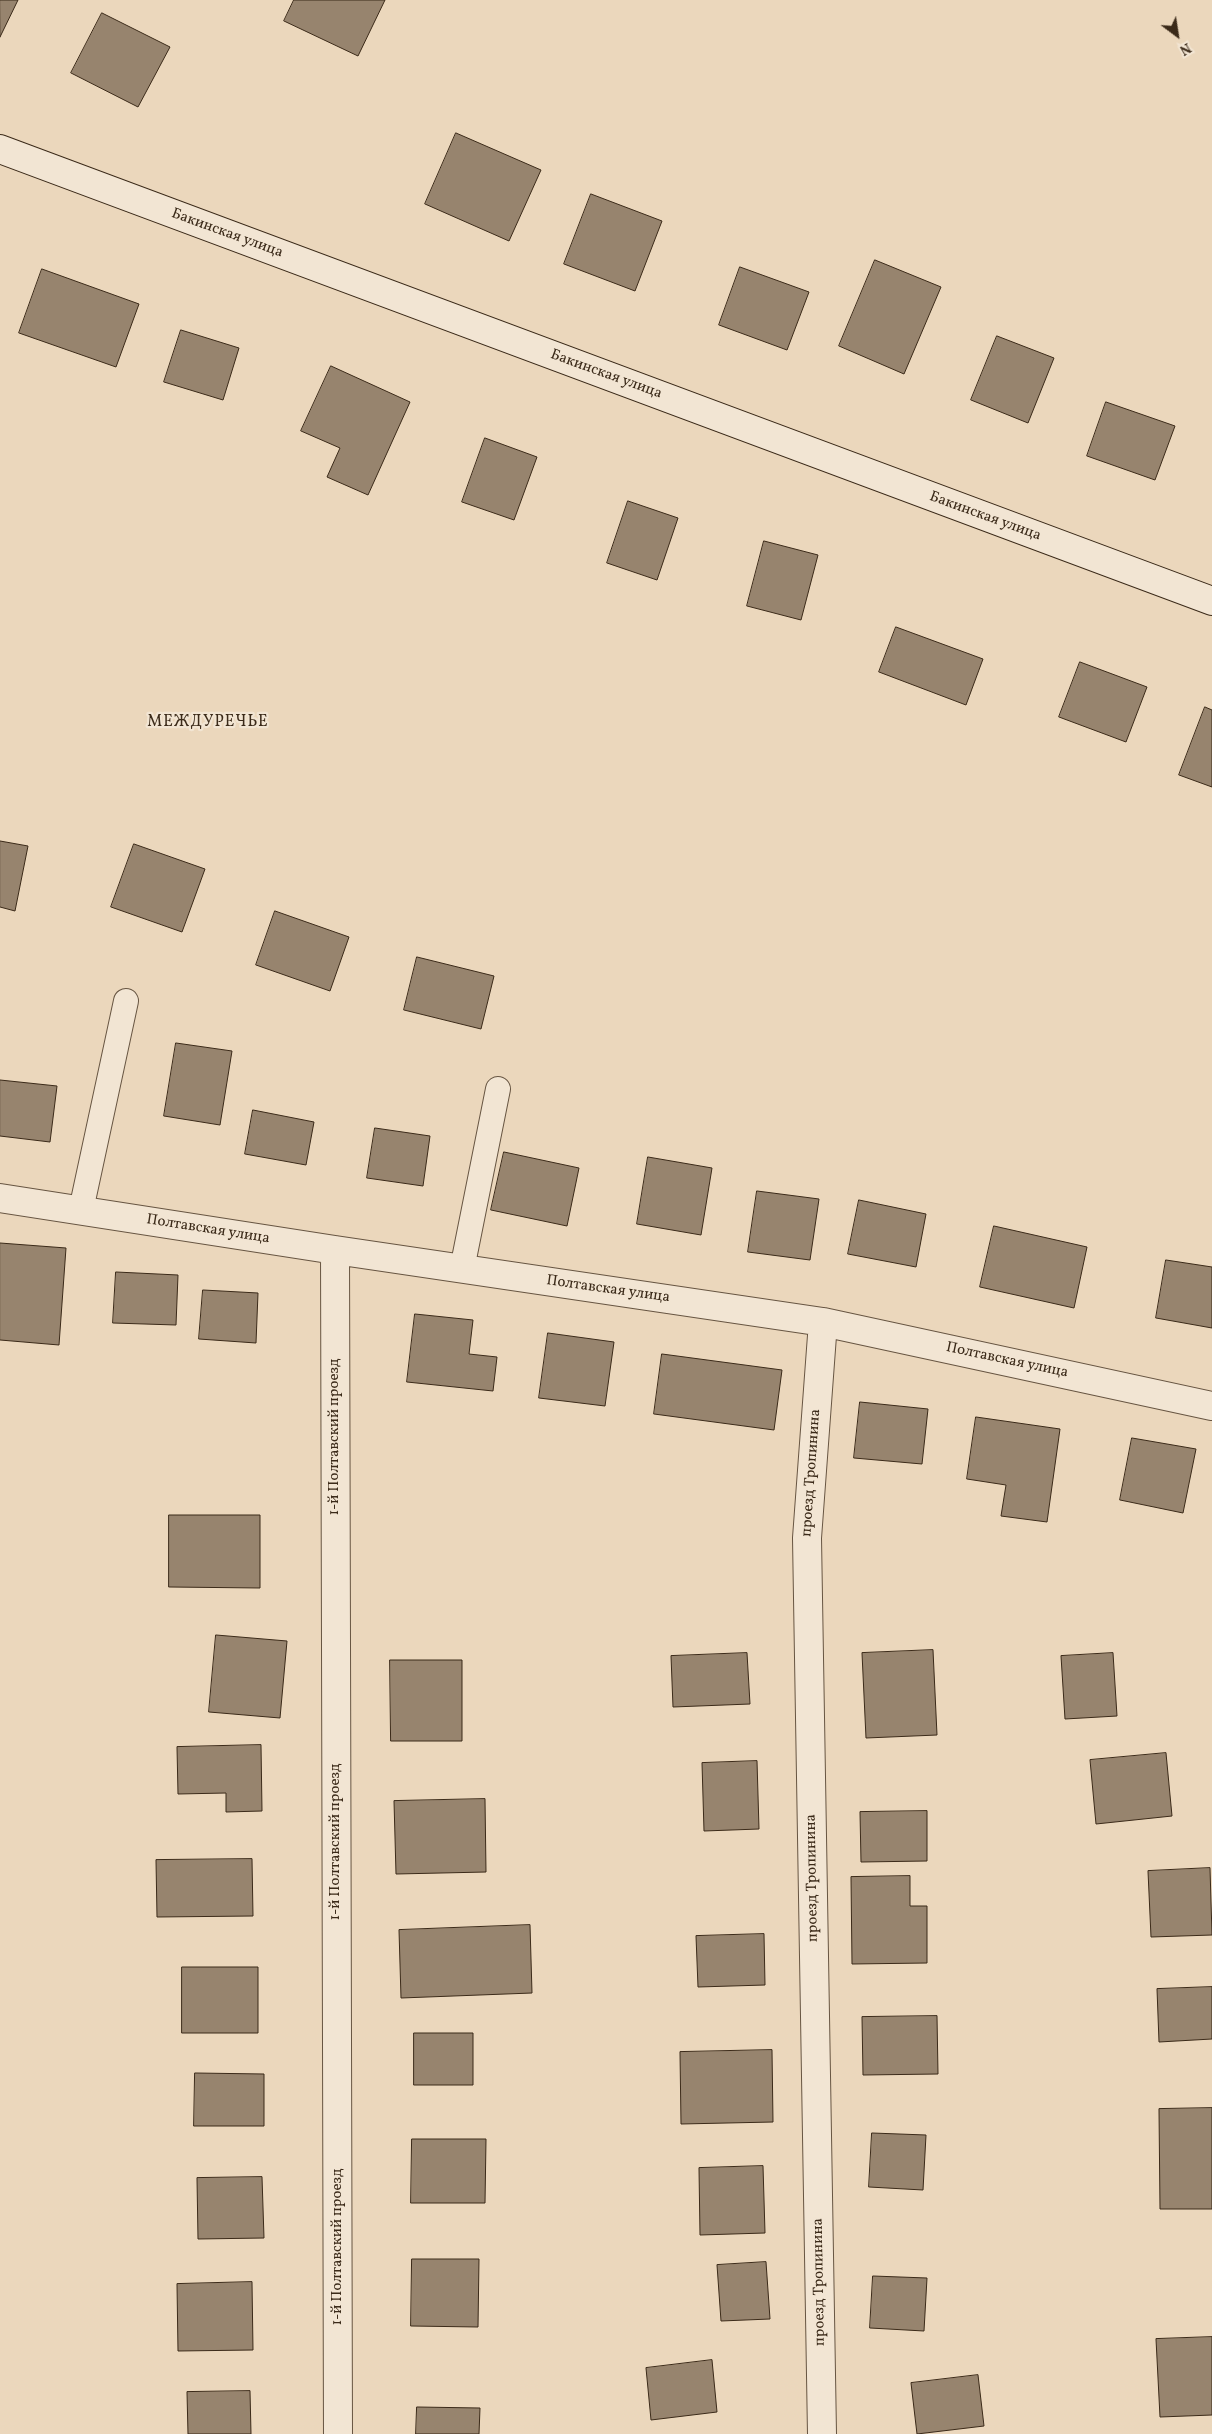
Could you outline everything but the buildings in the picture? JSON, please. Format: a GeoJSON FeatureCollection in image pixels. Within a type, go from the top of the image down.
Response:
{"type":"FeatureCollection","features":[{"type":"Feature","properties":{"kind":"street","name":"Бакинская улица"},"geometry":{"type":"LineString","coordinates":[[0,149],[1212,601]]}},
{"type":"Feature","properties":{"kind":"street","name":"Полтавская улица"},"geometry":{"type":"LineString","coordinates":[[0,1198],[335,1250],[823,1322],[1212,1406]]}},
{"type":"Feature","properties":{"kind":"street","name":"1-й Полтавский проезд"},"geometry":{"type":"LineString","coordinates":[[335,1250],[338,2434]]}},
{"type":"Feature","properties":{"kind":"street","name":"проезд Тропинина"},"geometry":{"type":"LineString","coordinates":[[822,2434],[807,1538],[823,1322]]}},
{"type":"Feature","properties":{"kind":"lane"},"geometry":{"type":"LineString","coordinates":[[81,1210],[126,1001]]}},
{"type":"Feature","properties":{"kind":"lane"},"geometry":{"type":"LineString","coordinates":[[462,1269],[498,1089]]}},
{"type":"Feature","properties":{"kind":"district","name":"МЕЖДУРЕЧЬЕ"},"geometry":{"type":"Point","coordinates":[208,723]}}]}
